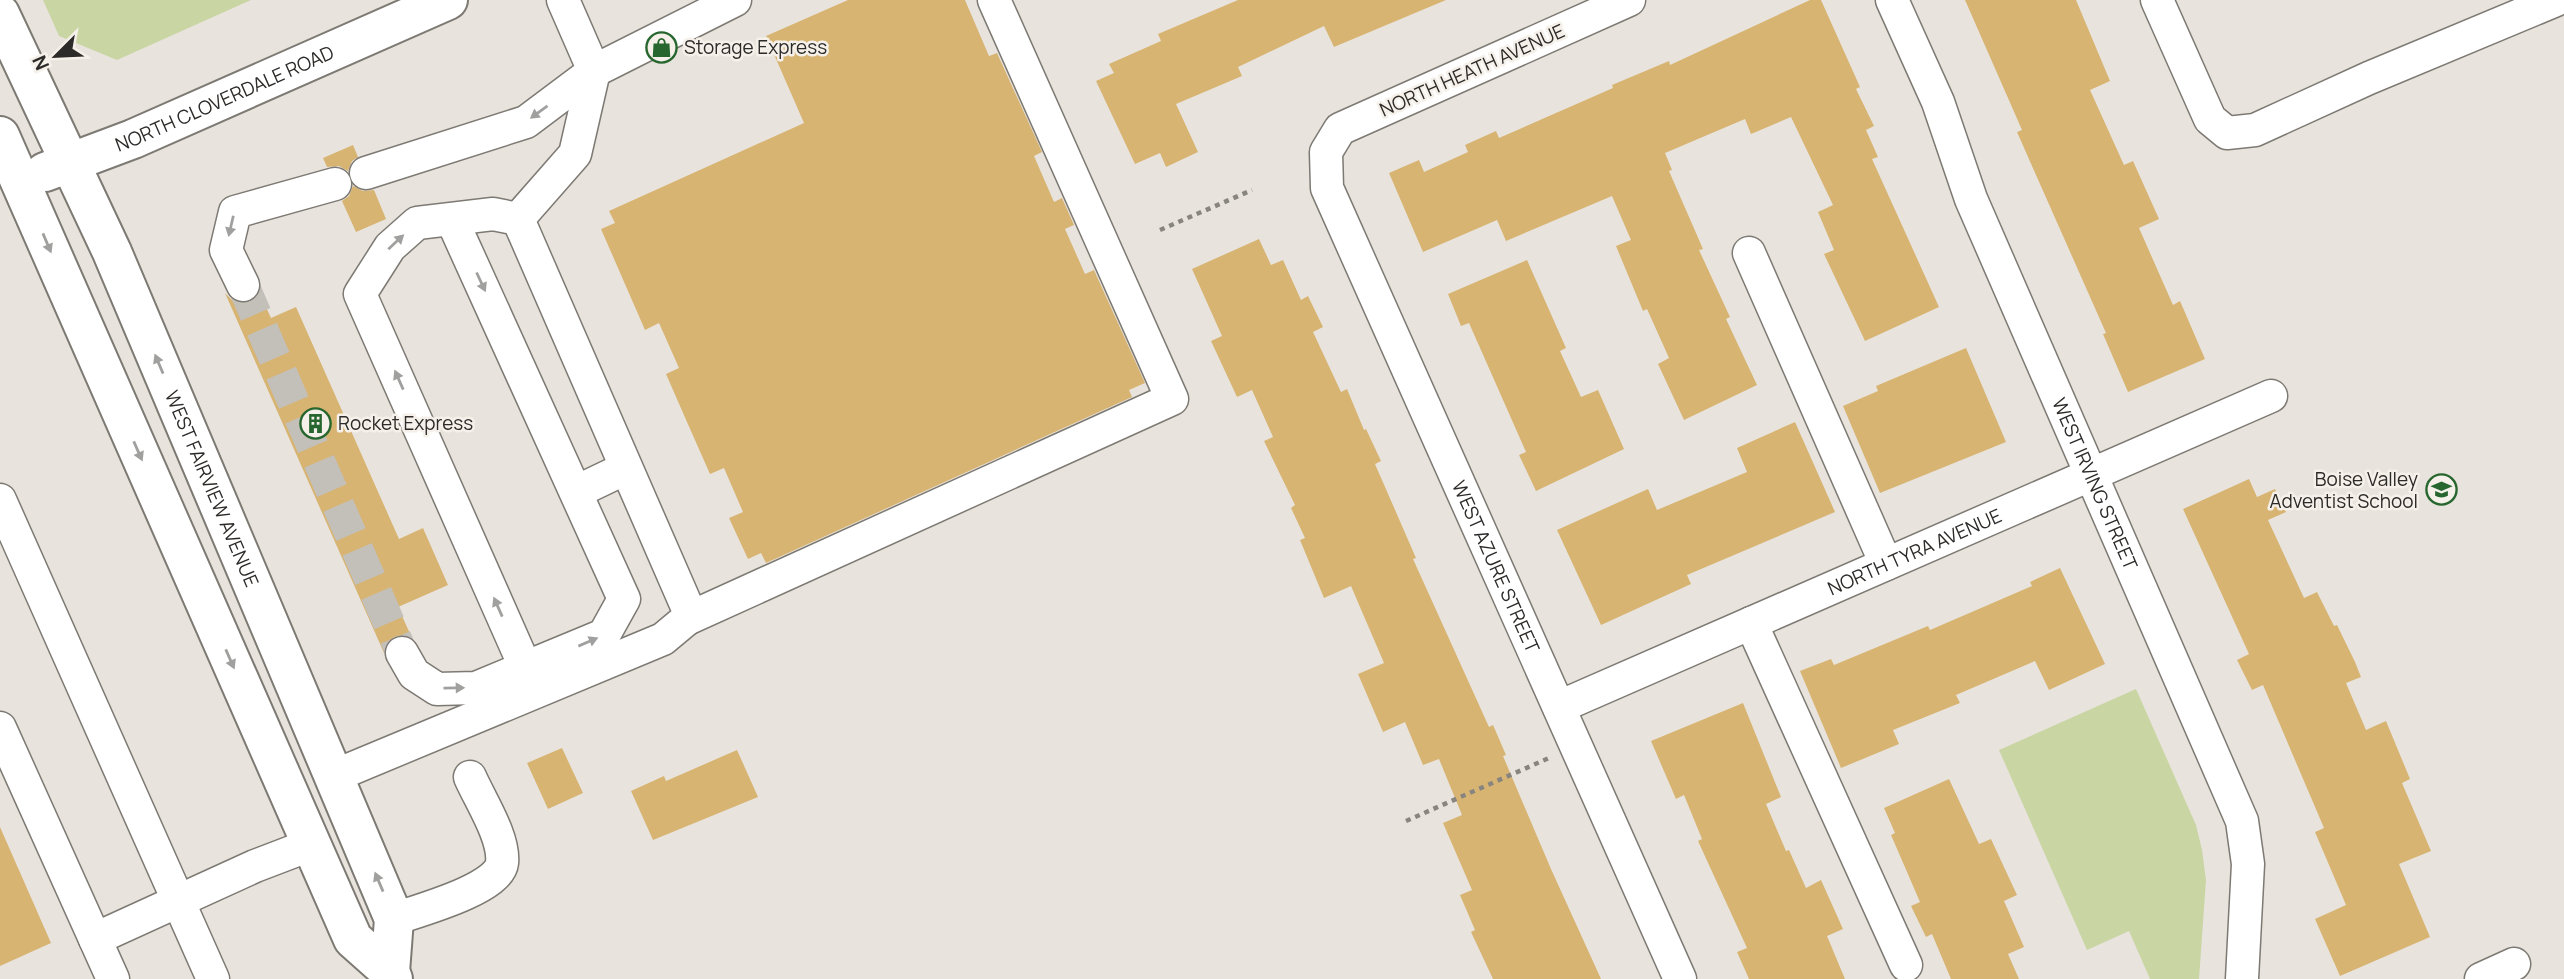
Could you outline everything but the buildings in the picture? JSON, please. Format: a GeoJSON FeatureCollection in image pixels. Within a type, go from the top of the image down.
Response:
{"type":"FeatureCollection","features":[{"type":"Feature","properties":{"kind":"main road","name":"NORTH CLOVERDALE ROAD"},"geometry":{"type":"LineString","coordinates":[[10,186],[133,139],[448,0]]}},
{"type":"Feature","properties":{"kind":"main road","name":"WEST FAIRVIEW AVENUE"},"geometry":{"type":"LineString","coordinates":[[0,13],[112,252],[394,919],[392,975]]}},
{"type":"Feature","properties":{"kind":"main road","name":"WEST FAIRVIEW AVENUE"},"geometry":{"type":"LineString","coordinates":[[0,136],[10,186],[353,939],[392,975]]}},
{"type":"Feature","properties":{"kind":"street"},"geometry":{"type":"LineString","coordinates":[[518,219],[575,154],[594,71],[563,0]]}},
{"type":"Feature","properties":{"kind":"street"},"geometry":{"type":"LineString","coordinates":[[366,173],[526,122],[594,71],[735,0]]}},
{"type":"Feature","properties":{"kind":"street"},"geometry":{"type":"LineString","coordinates":[[334,776],[663,639],[687,619],[1172,399],[995,0]]}},
{"type":"Feature","properties":{"kind":"street","name":"NORTH HEATH AVENUE"},"geometry":{"type":"LineString","coordinates":[[1326,152],[1340,129],[1629,0]]}},
{"type":"Feature","properties":{"kind":"street","name":"WEST IRVING STREET"},"geometry":{"type":"LineString","coordinates":[[1892,0],[1938,102],[1971,199],[2242,821],[2248,864],[2242,979]]}},
{"type":"Feature","properties":{"kind":"street"},"geometry":{"type":"LineString","coordinates":[[2157,0],[2210,119],[2227,133],[2255,130],[2369,78],[2556,0]]}},
{"type":"Feature","properties":{"kind":"street","name":"WEST AZURE STREET"},"geometry":{"type":"LineString","coordinates":[[1326,152],[1327,188],[1680,979]]}},
{"type":"Feature","properties":{"kind":"street"},"geometry":{"type":"LineString","coordinates":[[243,285],[226,250],[235,212],[335,184]]}},
{"type":"Feature","properties":{"kind":"street"},"geometry":{"type":"LineString","coordinates":[[518,219],[493,214],[417,223],[390,247],[360,293],[526,669]]}},
{"type":"Feature","properties":{"kind":"street"},"geometry":{"type":"LineString","coordinates":[[518,219],[688,609],[687,619]]}},
{"type":"Feature","properties":{"kind":"street"},"geometry":{"type":"LineString","coordinates":[[402,653],[414,674],[438,689],[476,688],[604,635],[624,599],[452,220]]}},
{"type":"Feature","properties":{"kind":"street"},"geometry":{"type":"LineString","coordinates":[[1749,253],[1886,564]]}},
{"type":"Feature","properties":{"kind":"street","name":"NORTH TYRA AVENUE"},"geometry":{"type":"LineString","coordinates":[[1559,707],[2271,396]]}},
{"type":"Feature","properties":{"kind":"street"},"geometry":{"type":"LineString","coordinates":[[576,492],[626,468]]}},
{"type":"Feature","properties":{"kind":"street"},"geometry":{"type":"LineString","coordinates":[[0,500],[213,979]]}},
{"type":"Feature","properties":{"kind":"street"},"geometry":{"type":"LineString","coordinates":[[1751,623],[1906,965]]}},
{"type":"Feature","properties":{"kind":"street"},"geometry":{"type":"LineString","coordinates":[[0,728],[113,979]]}},
{"type":"Feature","properties":{"kind":"street"},"geometry":{"type":"LineString","coordinates":[[394,919],[466,893],[492,880],[502,865],[499,840],[470,777]]}},
{"type":"Feature","properties":{"kind":"street"},"geometry":{"type":"LineString","coordinates":[[95,939],[255,866],[310,845]]}},
{"type":"Feature","properties":{"kind":"street"},"geometry":{"type":"LineString","coordinates":[[2481,979],[2514,964]]}},
{"type":"Feature","properties":{"kind":"path"},"geometry":{"type":"LineString","coordinates":[[1160,230],[1252,190]]}},
{"type":"Feature","properties":{"kind":"path"},"geometry":{"type":"LineString","coordinates":[[1406,821],[1554,755]]}},
{"type":"Feature","properties":{"kind":"green space"},"geometry":{"type":"Polygon","coordinates":[[[43,0],[251,0],[117,60],[59,36],[43,0]]]}},
{"type":"Feature","properties":{"kind":"green space"},"geometry":{"type":"Polygon","coordinates":[[[2136,689],[2196,825],[2202,850],[2206,880],[2199,979],[2150,979],[2129,931],[2087,950],[1999,750],[2136,689]]]}},
{"type":"Feature","properties":{"kind":"tunnel"},"geometry":{"type":"LineString","coordinates":[[243,285],[402,653]]}},
{"type":"Feature","properties":{"kind":"place","name":"Storage Express"},"geometry":{"type":"Point","coordinates":[661,47]}},
{"type":"Feature","properties":{"kind":"place","name":"Rocket Express"},"geometry":{"type":"Point","coordinates":[315,423]}},
{"type":"Feature","properties":{"kind":"place","name":"Boise Valley Adventist School"},"geometry":{"type":"Point","coordinates":[2441,490]}}]}
